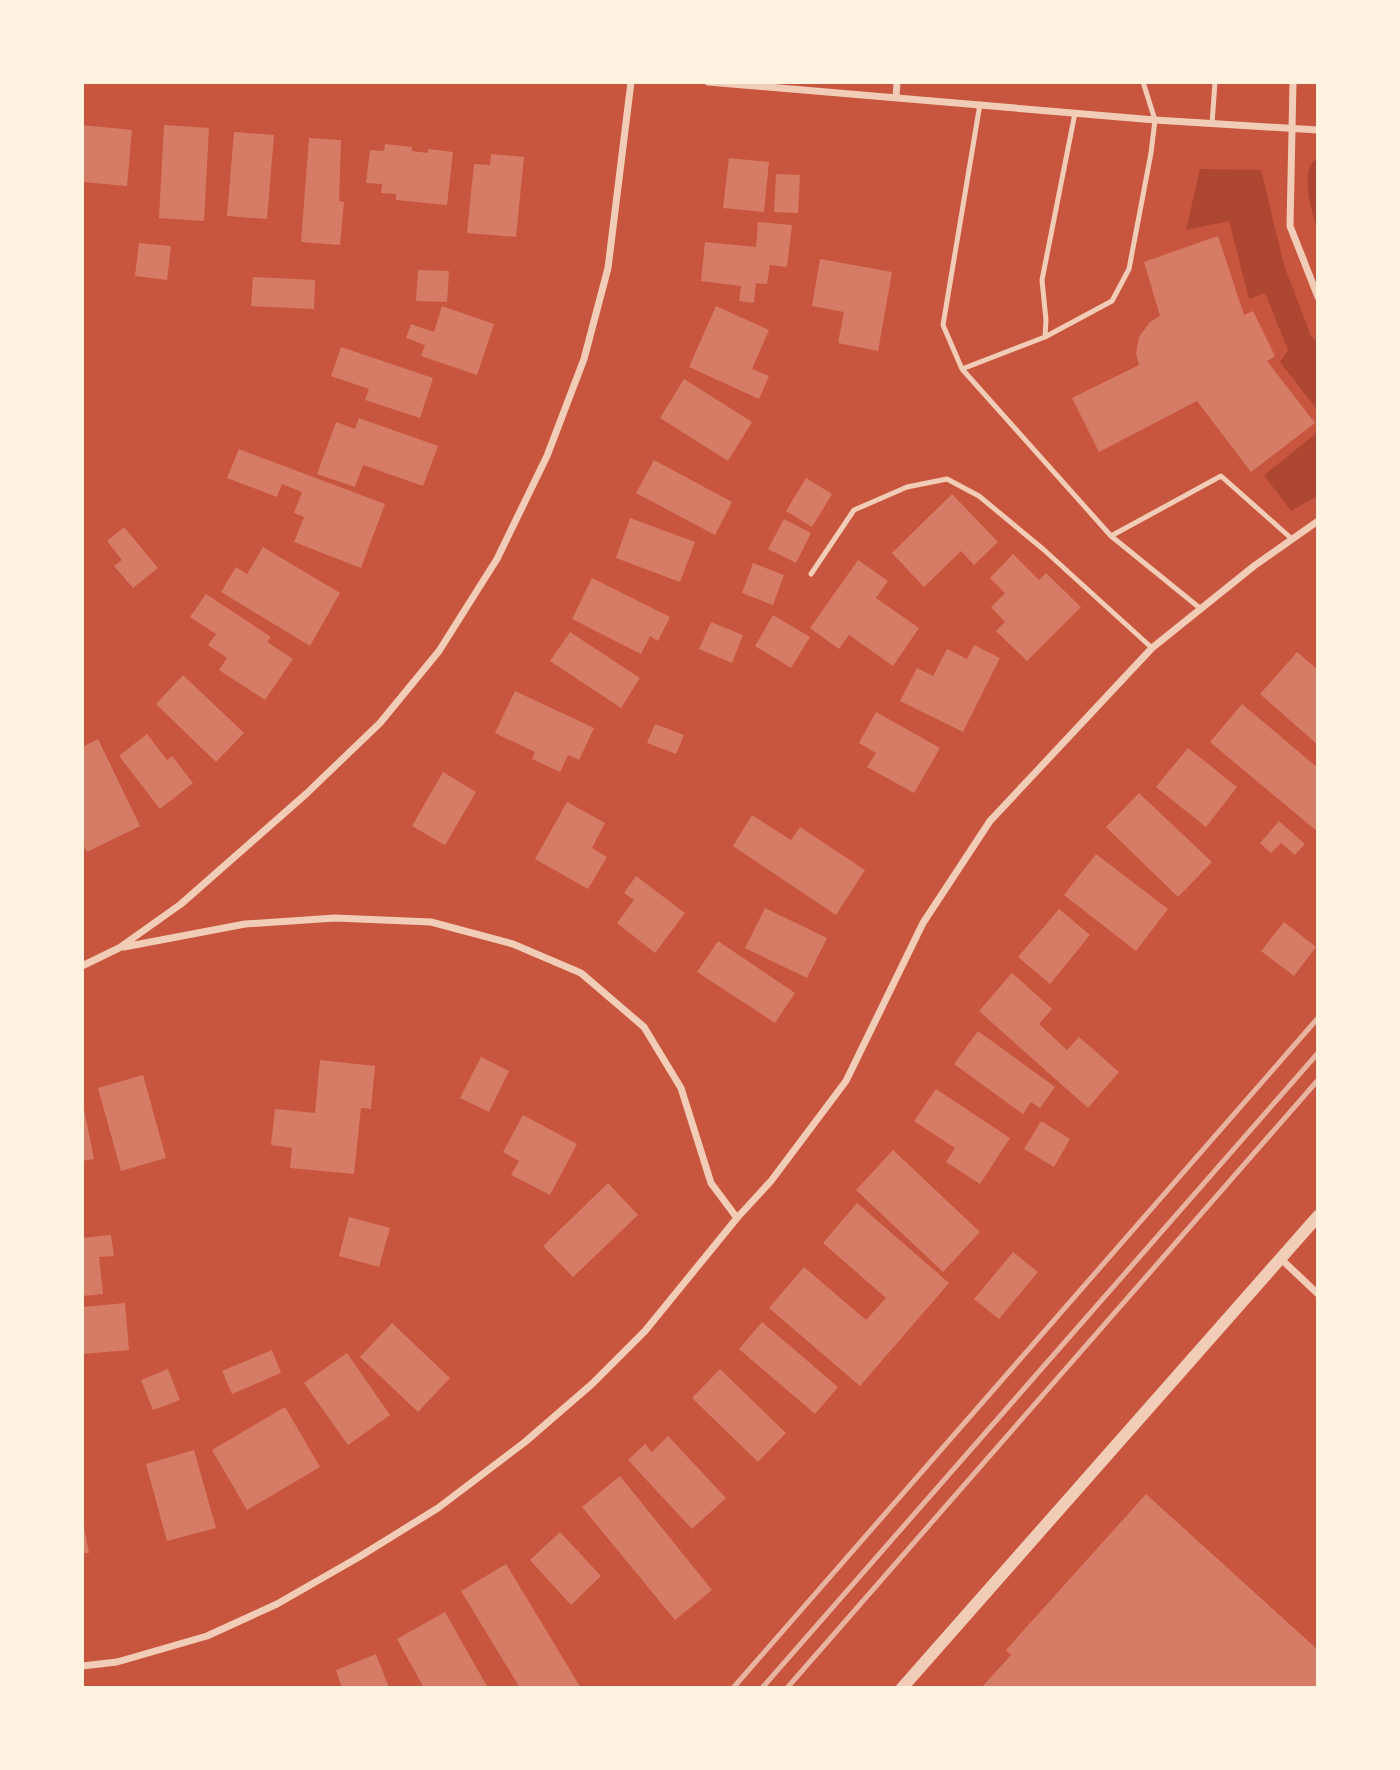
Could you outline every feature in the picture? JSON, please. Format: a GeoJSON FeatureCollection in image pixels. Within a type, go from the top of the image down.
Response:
{"type":"FeatureCollection","features":[{"type":"Feature","properties":{"kind":"street"},"geometry":{"type":"LineString","coordinates":[[82,966],[119,948],[181,904],[306,794],[380,723],[439,651],[497,559],[547,456],[584,359],[608,268],[631,82]]}},
{"type":"Feature","properties":{"kind":"street"},"geometry":{"type":"LineString","coordinates":[[708,82],[1155,120],[1318,130]]}},
{"type":"Feature","properties":{"kind":"street"},"geometry":{"type":"LineString","coordinates":[[896,97],[897,82]]}},
{"type":"Feature","properties":{"kind":"street"},"geometry":{"type":"LineString","coordinates":[[1293,82],[1290,226],[1318,297]]}},
{"type":"Feature","properties":{"kind":"street"},"geometry":{"type":"LineString","coordinates":[[82,1666],[117,1662],[207,1636],[277,1604],[359,1558],[438,1508],[525,1442],[592,1384],[645,1331],[737,1218],[771,1181],[846,1081],[923,923],[990,821],[1152,649],[1254,566],[1318,521]]}},
{"type":"Feature","properties":{"kind":"street"},"geometry":{"type":"LineString","coordinates":[[119,948],[245,924],[335,918],[431,922],[513,944],[581,972],[644,1027],[681,1088],[711,1183],[737,1218]]}},
{"type":"Feature","properties":{"kind":"street"},"geometry":{"type":"LineString","coordinates":[[902,1688],[1318,1216]]}},
{"type":"Feature","properties":{"kind":"street"},"geometry":{"type":"LineString","coordinates":[[1280,1258],[1318,1294]]}},
{"type":"Feature","properties":{"kind":"lane"},"geometry":{"type":"LineString","coordinates":[[962,369],[1045,337],[1112,302],[1129,269],[1155,120],[1143,82]]}},
{"type":"Feature","properties":{"kind":"lane"},"geometry":{"type":"LineString","coordinates":[[1212,124],[1215,82]]}},
{"type":"Feature","properties":{"kind":"lane"},"geometry":{"type":"LineString","coordinates":[[981,104],[943,325],[962,369],[1111,536],[1201,609]]}},
{"type":"Feature","properties":{"kind":"lane"},"geometry":{"type":"LineString","coordinates":[[1045,337],[1042,280],[1075,113]]}},
{"type":"Feature","properties":{"kind":"lane"},"geometry":{"type":"LineString","coordinates":[[1111,536],[1221,476],[1292,539]]}},
{"type":"Feature","properties":{"kind":"lane"},"geometry":{"type":"LineString","coordinates":[[810,574],[854,510],[907,487],[947,479],[979,496],[1152,649]]}},
{"type":"Feature","properties":{"kind":"shaded area"},"geometry":{"type":"Polygon","coordinates":[[[1318,158],[1318,233],[1307,182],[1308,172],[1318,158]]]}},
{"type":"Feature","properties":{"kind":"shaded area"},"geometry":{"type":"Polygon","coordinates":[[[1200,169],[1261,170],[1284,265],[1311,336],[1318,343],[1318,411],[1280,362],[1288,350],[1265,293],[1249,299],[1229,221],[1186,230],[1200,169]]]}},
{"type":"Feature","properties":{"kind":"shaded area"},"geometry":{"type":"Polygon","coordinates":[[[1318,432],[1318,496],[1291,511],[1264,475],[1318,432]]]}},
{"type":"Feature","properties":{"kind":"building"},"geometry":{"type":"Polygon","coordinates":[[[82,125],[132,130],[127,186],[82,182],[82,125]]]}},
{"type":"Feature","properties":{"kind":"building"},"geometry":{"type":"Polygon","coordinates":[[[164,125],[209,128],[204,221],[159,218],[164,125]]]}},
{"type":"Feature","properties":{"kind":"building"},"geometry":{"type":"Polygon","coordinates":[[[234,132],[274,135],[267,219],[227,216],[234,132]]]}},
{"type":"Feature","properties":{"kind":"building"},"geometry":{"type":"Polygon","coordinates":[[[309,138],[341,140],[339,201],[344,202],[340,245],[301,242],[309,138]]]}},
{"type":"Feature","properties":{"kind":"building"},"geometry":{"type":"Polygon","coordinates":[[[385,144],[412,147],[412,151],[428,153],[428,149],[453,152],[447,205],[396,200],[396,194],[381,193],[382,184],[366,183],[370,150],[384,151],[385,144]]]}},
{"type":"Feature","properties":{"kind":"building"},"geometry":{"type":"Polygon","coordinates":[[[491,154],[524,157],[516,237],[467,233],[474,164],[490,165],[491,154]]]}},
{"type":"Feature","properties":{"kind":"building"},"geometry":{"type":"Polygon","coordinates":[[[729,158],[769,162],[764,212],[723,208],[729,158]]]}},
{"type":"Feature","properties":{"kind":"building"},"geometry":{"type":"Polygon","coordinates":[[[776,174],[800,175],[798,213],[774,212],[776,174]]]}},
{"type":"Feature","properties":{"kind":"building"},"geometry":{"type":"Polygon","coordinates":[[[758,222],[792,225],[787,267],[770,265],[767,284],[756,283],[754,303],[739,301],[741,286],[701,281],[705,242],[756,247],[758,222]]]}},
{"type":"Feature","properties":{"kind":"building"},"geometry":{"type":"Polygon","coordinates":[[[1218,236],[1244,315],[1253,311],[1275,356],[1267,361],[1315,423],[1251,472],[1197,401],[1099,452],[1072,398],[1139,365],[1136,353],[1139,337],[1150,322],[1160,316],[1144,262],[1218,236]]]}},
{"type":"Feature","properties":{"kind":"building"},"geometry":{"type":"Polygon","coordinates":[[[139,243],[171,246],[167,280],[135,276],[139,243]]]}},
{"type":"Feature","properties":{"kind":"building"},"geometry":{"type":"Polygon","coordinates":[[[820,259],[892,272],[878,351],[838,343],[844,312],[812,306],[820,259]]]}},
{"type":"Feature","properties":{"kind":"building"},"geometry":{"type":"Polygon","coordinates":[[[418,270],[449,271],[447,302],[416,301],[418,270]]]}},
{"type":"Feature","properties":{"kind":"building"},"geometry":{"type":"Polygon","coordinates":[[[253,277],[315,280],[314,309],[251,306],[253,277]]]}},
{"type":"Feature","properties":{"kind":"building"},"geometry":{"type":"Polygon","coordinates":[[[442,306],[494,324],[477,375],[421,356],[425,345],[406,338],[411,324],[434,332],[442,306]]]}},
{"type":"Feature","properties":{"kind":"building"},"geometry":{"type":"Polygon","coordinates":[[[716,306],[769,330],[752,369],[769,376],[759,399],[689,367],[716,306]]]}},
{"type":"Feature","properties":{"kind":"building"},"geometry":{"type":"Polygon","coordinates":[[[341,347],[433,378],[420,418],[365,400],[369,389],[331,376],[341,347]]]}},
{"type":"Feature","properties":{"kind":"building"},"geometry":{"type":"Polygon","coordinates":[[[684,379],[752,422],[728,461],[660,418],[684,379]]]}},
{"type":"Feature","properties":{"kind":"building"},"geometry":{"type":"Polygon","coordinates":[[[359,418],[438,446],[423,486],[363,465],[355,487],[317,474],[336,422],[355,429],[359,418]]]}},
{"type":"Feature","properties":{"kind":"building"},"geometry":{"type":"Polygon","coordinates":[[[239,449],[385,504],[361,568],[294,542],[304,517],[294,513],[302,492],[282,484],[277,497],[227,478],[239,449]]]}},
{"type":"Feature","properties":{"kind":"building"},"geometry":{"type":"Polygon","coordinates":[[[654,460],[732,502],[715,535],[636,493],[654,460]]]}},
{"type":"Feature","properties":{"kind":"building"},"geometry":{"type":"Polygon","coordinates":[[[806,478],[832,494],[812,527],[786,511],[806,478]]]}},
{"type":"Feature","properties":{"kind":"building"},"geometry":{"type":"Polygon","coordinates":[[[952,494],[998,542],[974,565],[961,551],[924,587],[892,553],[952,494]]]}},
{"type":"Feature","properties":{"kind":"building"},"geometry":{"type":"Polygon","coordinates":[[[630,518],[695,542],[680,582],[616,558],[630,518]]]}},
{"type":"Feature","properties":{"kind":"building"},"geometry":{"type":"Polygon","coordinates":[[[784,519],[811,533],[796,563],[768,549],[784,519]]]}},
{"type":"Feature","properties":{"kind":"building"},"geometry":{"type":"Polygon","coordinates":[[[124,527],[158,568],[133,588],[114,566],[122,560],[107,541],[124,527]]]}},
{"type":"Feature","properties":{"kind":"building"},"geometry":{"type":"Polygon","coordinates":[[[263,547],[340,593],[310,646],[221,592],[236,567],[247,574],[263,547]]]}},
{"type":"Feature","properties":{"kind":"building"},"geometry":{"type":"Polygon","coordinates":[[[1013,554],[1039,580],[1046,573],[1081,607],[1027,661],[996,631],[1005,622],[991,607],[1005,593],[990,578],[1013,554]]]}},
{"type":"Feature","properties":{"kind":"building"},"geometry":{"type":"Polygon","coordinates":[[[858,560],[888,581],[876,598],[919,628],[893,666],[849,635],[839,649],[810,628],[858,560]]]}},
{"type":"Feature","properties":{"kind":"building"},"geometry":{"type":"Polygon","coordinates":[[[753,563],[784,575],[773,605],[742,593],[753,563]]]}},
{"type":"Feature","properties":{"kind":"building"},"geometry":{"type":"Polygon","coordinates":[[[592,578],[670,617],[658,641],[650,636],[641,654],[572,619],[592,578]]]}},
{"type":"Feature","properties":{"kind":"building"},"geometry":{"type":"Polygon","coordinates":[[[206,594],[271,637],[267,642],[293,659],[265,700],[219,670],[227,658],[208,645],[216,634],[190,617],[206,594]]]}},
{"type":"Feature","properties":{"kind":"building"},"geometry":{"type":"Polygon","coordinates":[[[773,615],[810,637],[791,668],[755,646],[773,615]]]}},
{"type":"Feature","properties":{"kind":"building"},"geometry":{"type":"Polygon","coordinates":[[[711,622],[743,635],[732,663],[699,649],[711,622]]]}},
{"type":"Feature","properties":{"kind":"building"},"geometry":{"type":"Polygon","coordinates":[[[570,632],[640,678],[621,708],[550,661],[570,632]]]}},
{"type":"Feature","properties":{"kind":"building"},"geometry":{"type":"Polygon","coordinates":[[[974,645],[1000,658],[963,732],[900,701],[917,668],[933,676],[947,649],[967,659],[974,645]]]}},
{"type":"Feature","properties":{"kind":"building"},"geometry":{"type":"Polygon","coordinates":[[[1297,652],[1318,670],[1318,745],[1260,694],[1297,652]]]}},
{"type":"Feature","properties":{"kind":"building"},"geometry":{"type":"Polygon","coordinates":[[[183,675],[244,733],[216,762],[156,704],[183,675]]]}},
{"type":"Feature","properties":{"kind":"building"},"geometry":{"type":"Polygon","coordinates":[[[515,691],[594,728],[579,760],[568,755],[560,772],[532,759],[535,752],[495,733],[515,691]]]}},
{"type":"Feature","properties":{"kind":"building"},"geometry":{"type":"Polygon","coordinates":[[[1242,704],[1318,768],[1318,832],[1210,742],[1242,704]]]}},
{"type":"Feature","properties":{"kind":"building"},"geometry":{"type":"Polygon","coordinates":[[[876,712],[940,748],[914,793],[867,767],[876,753],[859,743],[876,712]]]}},
{"type":"Feature","properties":{"kind":"building"},"geometry":{"type":"Polygon","coordinates":[[[655,724],[684,735],[676,754],[647,743],[655,724]]]}},
{"type":"Feature","properties":{"kind":"building"},"geometry":{"type":"Polygon","coordinates":[[[147,734],[167,760],[172,756],[193,783],[160,809],[119,756],[147,734]]]}},
{"type":"Feature","properties":{"kind":"building"},"geometry":{"type":"Polygon","coordinates":[[[98,739],[140,826],[87,852],[82,842],[82,747],[98,739]]]}},
{"type":"Feature","properties":{"kind":"building"},"geometry":{"type":"Polygon","coordinates":[[[1188,748],[1237,787],[1206,827],[1156,787],[1188,748]]]}},
{"type":"Feature","properties":{"kind":"building"},"geometry":{"type":"Polygon","coordinates":[[[443,772],[476,792],[445,845],[412,826],[443,772]]]}},
{"type":"Feature","properties":{"kind":"building"},"geometry":{"type":"Polygon","coordinates":[[[1139,793],[1212,862],[1178,897],[1106,827],[1139,793]]]}},
{"type":"Feature","properties":{"kind":"building"},"geometry":{"type":"Polygon","coordinates":[[[567,802],[605,823],[592,848],[607,857],[588,889],[535,859],[567,802]]]}},
{"type":"Feature","properties":{"kind":"building"},"geometry":{"type":"Polygon","coordinates":[[[752,815],[791,840],[800,827],[865,870],[836,915],[733,846],[752,815]]]}},
{"type":"Feature","properties":{"kind":"building"},"geometry":{"type":"Polygon","coordinates":[[[1279,821],[1305,844],[1295,855],[1281,843],[1271,853],[1260,843],[1279,821]]]}},
{"type":"Feature","properties":{"kind":"building"},"geometry":{"type":"Polygon","coordinates":[[[1096,854],[1168,909],[1136,951],[1064,895],[1096,854]]]}},
{"type":"Feature","properties":{"kind":"building"},"geometry":{"type":"Polygon","coordinates":[[[636,876],[685,913],[655,953],[617,923],[634,900],[624,893],[636,876]]]}},
{"type":"Feature","properties":{"kind":"building"},"geometry":{"type":"Polygon","coordinates":[[[765,908],[827,938],[807,978],[745,948],[765,908]]]}},
{"type":"Feature","properties":{"kind":"building"},"geometry":{"type":"Polygon","coordinates":[[[1059,909],[1090,935],[1050,984],[1018,957],[1059,909]]]}},
{"type":"Feature","properties":{"kind":"building"},"geometry":{"type":"Polygon","coordinates":[[[1284,922],[1316,947],[1294,976],[1261,951],[1284,922]]]}},
{"type":"Feature","properties":{"kind":"building"},"geometry":{"type":"Polygon","coordinates":[[[718,941],[795,993],[775,1023],[697,972],[718,941]]]}},
{"type":"Feature","properties":{"kind":"building"},"geometry":{"type":"Polygon","coordinates":[[[1012,973],[1052,1009],[1039,1024],[1067,1050],[1079,1037],[1119,1072],[1088,1108],[979,1011],[1012,973]]]}},
{"type":"Feature","properties":{"kind":"building"},"geometry":{"type":"Polygon","coordinates":[[[978,1031],[1055,1087],[1040,1108],[1031,1102],[1023,1114],[954,1064],[978,1031]]]}},
{"type":"Feature","properties":{"kind":"building"},"geometry":{"type":"Polygon","coordinates":[[[481,1057],[509,1071],[489,1112],[460,1098],[481,1057]]]}},
{"type":"Feature","properties":{"kind":"building"},"geometry":{"type":"Polygon","coordinates":[[[320,1060],[375,1066],[371,1109],[361,1108],[354,1174],[290,1168],[292,1148],[271,1145],[275,1109],[315,1113],[320,1060]]]}},
{"type":"Feature","properties":{"kind":"building"},"geometry":{"type":"Polygon","coordinates":[[[143,1075],[166,1158],[121,1171],[98,1088],[143,1075]]]}},
{"type":"Feature","properties":{"kind":"building"},"geometry":{"type":"Polygon","coordinates":[[[936,1089],[1010,1138],[980,1184],[946,1162],[955,1148],[914,1121],[936,1089]]]}},
{"type":"Feature","properties":{"kind":"building"},"geometry":{"type":"Polygon","coordinates":[[[82,1099],[94,1159],[82,1161],[82,1099]]]}},
{"type":"Feature","properties":{"kind":"building"},"geometry":{"type":"Polygon","coordinates":[[[523,1115],[577,1144],[550,1195],[511,1175],[519,1161],[503,1152],[523,1115]]]}},
{"type":"Feature","properties":{"kind":"building"},"geometry":{"type":"Polygon","coordinates":[[[1041,1121],[1070,1139],[1054,1167],[1024,1149],[1041,1121]]]}},
{"type":"Feature","properties":{"kind":"building"},"geometry":{"type":"Polygon","coordinates":[[[893,1150],[980,1232],[943,1272],[856,1190],[893,1150]]]}},
{"type":"Feature","properties":{"kind":"building"},"geometry":{"type":"Polygon","coordinates":[[[608,1183],[638,1215],[573,1277],[543,1246],[608,1183]]]}},
{"type":"Feature","properties":{"kind":"building"},"geometry":{"type":"Polygon","coordinates":[[[857,1203],[949,1283],[860,1386],[769,1308],[804,1267],[866,1320],[886,1298],[823,1243],[857,1203]]]}},
{"type":"Feature","properties":{"kind":"building"},"geometry":{"type":"Polygon","coordinates":[[[349,1217],[390,1228],[379,1267],[339,1256],[349,1217]]]}},
{"type":"Feature","properties":{"kind":"building"},"geometry":{"type":"Polygon","coordinates":[[[111,1235],[114,1256],[99,1257],[103,1294],[82,1296],[82,1238],[111,1235]]]}},
{"type":"Feature","properties":{"kind":"building"},"geometry":{"type":"Polygon","coordinates":[[[1013,1252],[1038,1272],[999,1319],[974,1299],[1013,1252]]]}},
{"type":"Feature","properties":{"kind":"building"},"geometry":{"type":"Polygon","coordinates":[[[125,1303],[129,1350],[82,1354],[82,1307],[125,1303]]]}},
{"type":"Feature","properties":{"kind":"building"},"geometry":{"type":"Polygon","coordinates":[[[762,1322],[838,1387],[815,1414],[739,1349],[762,1322]]]}},
{"type":"Feature","properties":{"kind":"building"},"geometry":{"type":"Polygon","coordinates":[[[392,1323],[450,1378],[418,1412],[360,1357],[392,1323]]]}},
{"type":"Feature","properties":{"kind":"building"},"geometry":{"type":"Polygon","coordinates":[[[272,1350],[281,1373],[232,1394],[222,1371],[272,1350]]]}},
{"type":"Feature","properties":{"kind":"building"},"geometry":{"type":"Polygon","coordinates":[[[347,1353],[390,1415],[348,1445],[304,1383],[347,1353]]]}},
{"type":"Feature","properties":{"kind":"building"},"geometry":{"type":"Polygon","coordinates":[[[168,1369],[180,1400],[153,1410],[141,1380],[168,1369]]]}},
{"type":"Feature","properties":{"kind":"building"},"geometry":{"type":"Polygon","coordinates":[[[720,1369],[786,1433],[758,1462],[692,1398],[720,1369]]]}},
{"type":"Feature","properties":{"kind":"building"},"geometry":{"type":"Polygon","coordinates":[[[285,1407],[320,1467],[247,1510],[212,1450],[285,1407]]]}},
{"type":"Feature","properties":{"kind":"building"},"geometry":{"type":"Polygon","coordinates":[[[668,1436],[726,1498],[692,1529],[628,1460],[645,1444],[652,1452],[668,1436]]]}},
{"type":"Feature","properties":{"kind":"building"},"geometry":{"type":"Polygon","coordinates":[[[194,1450],[216,1528],[167,1541],[146,1464],[194,1450]]]}},
{"type":"Feature","properties":{"kind":"building"},"geometry":{"type":"Polygon","coordinates":[[[620,1476],[712,1590],[675,1620],[582,1507],[620,1476]]]}},
{"type":"Feature","properties":{"kind":"building"},"geometry":{"type":"Polygon","coordinates":[[[1146,1494],[1318,1650],[1318,1688],[981,1688],[1011,1655],[1006,1650],[1146,1494]]]}},
{"type":"Feature","properties":{"kind":"building"},"geometry":{"type":"Polygon","coordinates":[[[82,1517],[89,1553],[82,1553],[82,1517]]]}},
{"type":"Feature","properties":{"kind":"building"},"geometry":{"type":"Polygon","coordinates":[[[560,1532],[601,1576],[571,1605],[530,1560],[560,1532]]]}},
{"type":"Feature","properties":{"kind":"building"},"geometry":{"type":"Polygon","coordinates":[[[506,1564],[581,1688],[520,1688],[461,1591],[506,1564]]]}},
{"type":"Feature","properties":{"kind":"building"},"geometry":{"type":"Polygon","coordinates":[[[445,1612],[488,1688],[424,1688],[397,1639],[445,1612]]]}},
{"type":"Feature","properties":{"kind":"building"},"geometry":{"type":"Polygon","coordinates":[[[376,1654],[389,1688],[342,1688],[336,1670],[376,1654]]]}},
{"type":"Feature","properties":{"kind":"railway"},"geometry":{"type":"LineString","coordinates":[[733,1688],[1318,1018]]}},
{"type":"Feature","properties":{"kind":"railway"},"geometry":{"type":"LineString","coordinates":[[762,1688],[1318,1053]]}},
{"type":"Feature","properties":{"kind":"railway"},"geometry":{"type":"LineString","coordinates":[[787,1688],[1318,1080]]}}]}
